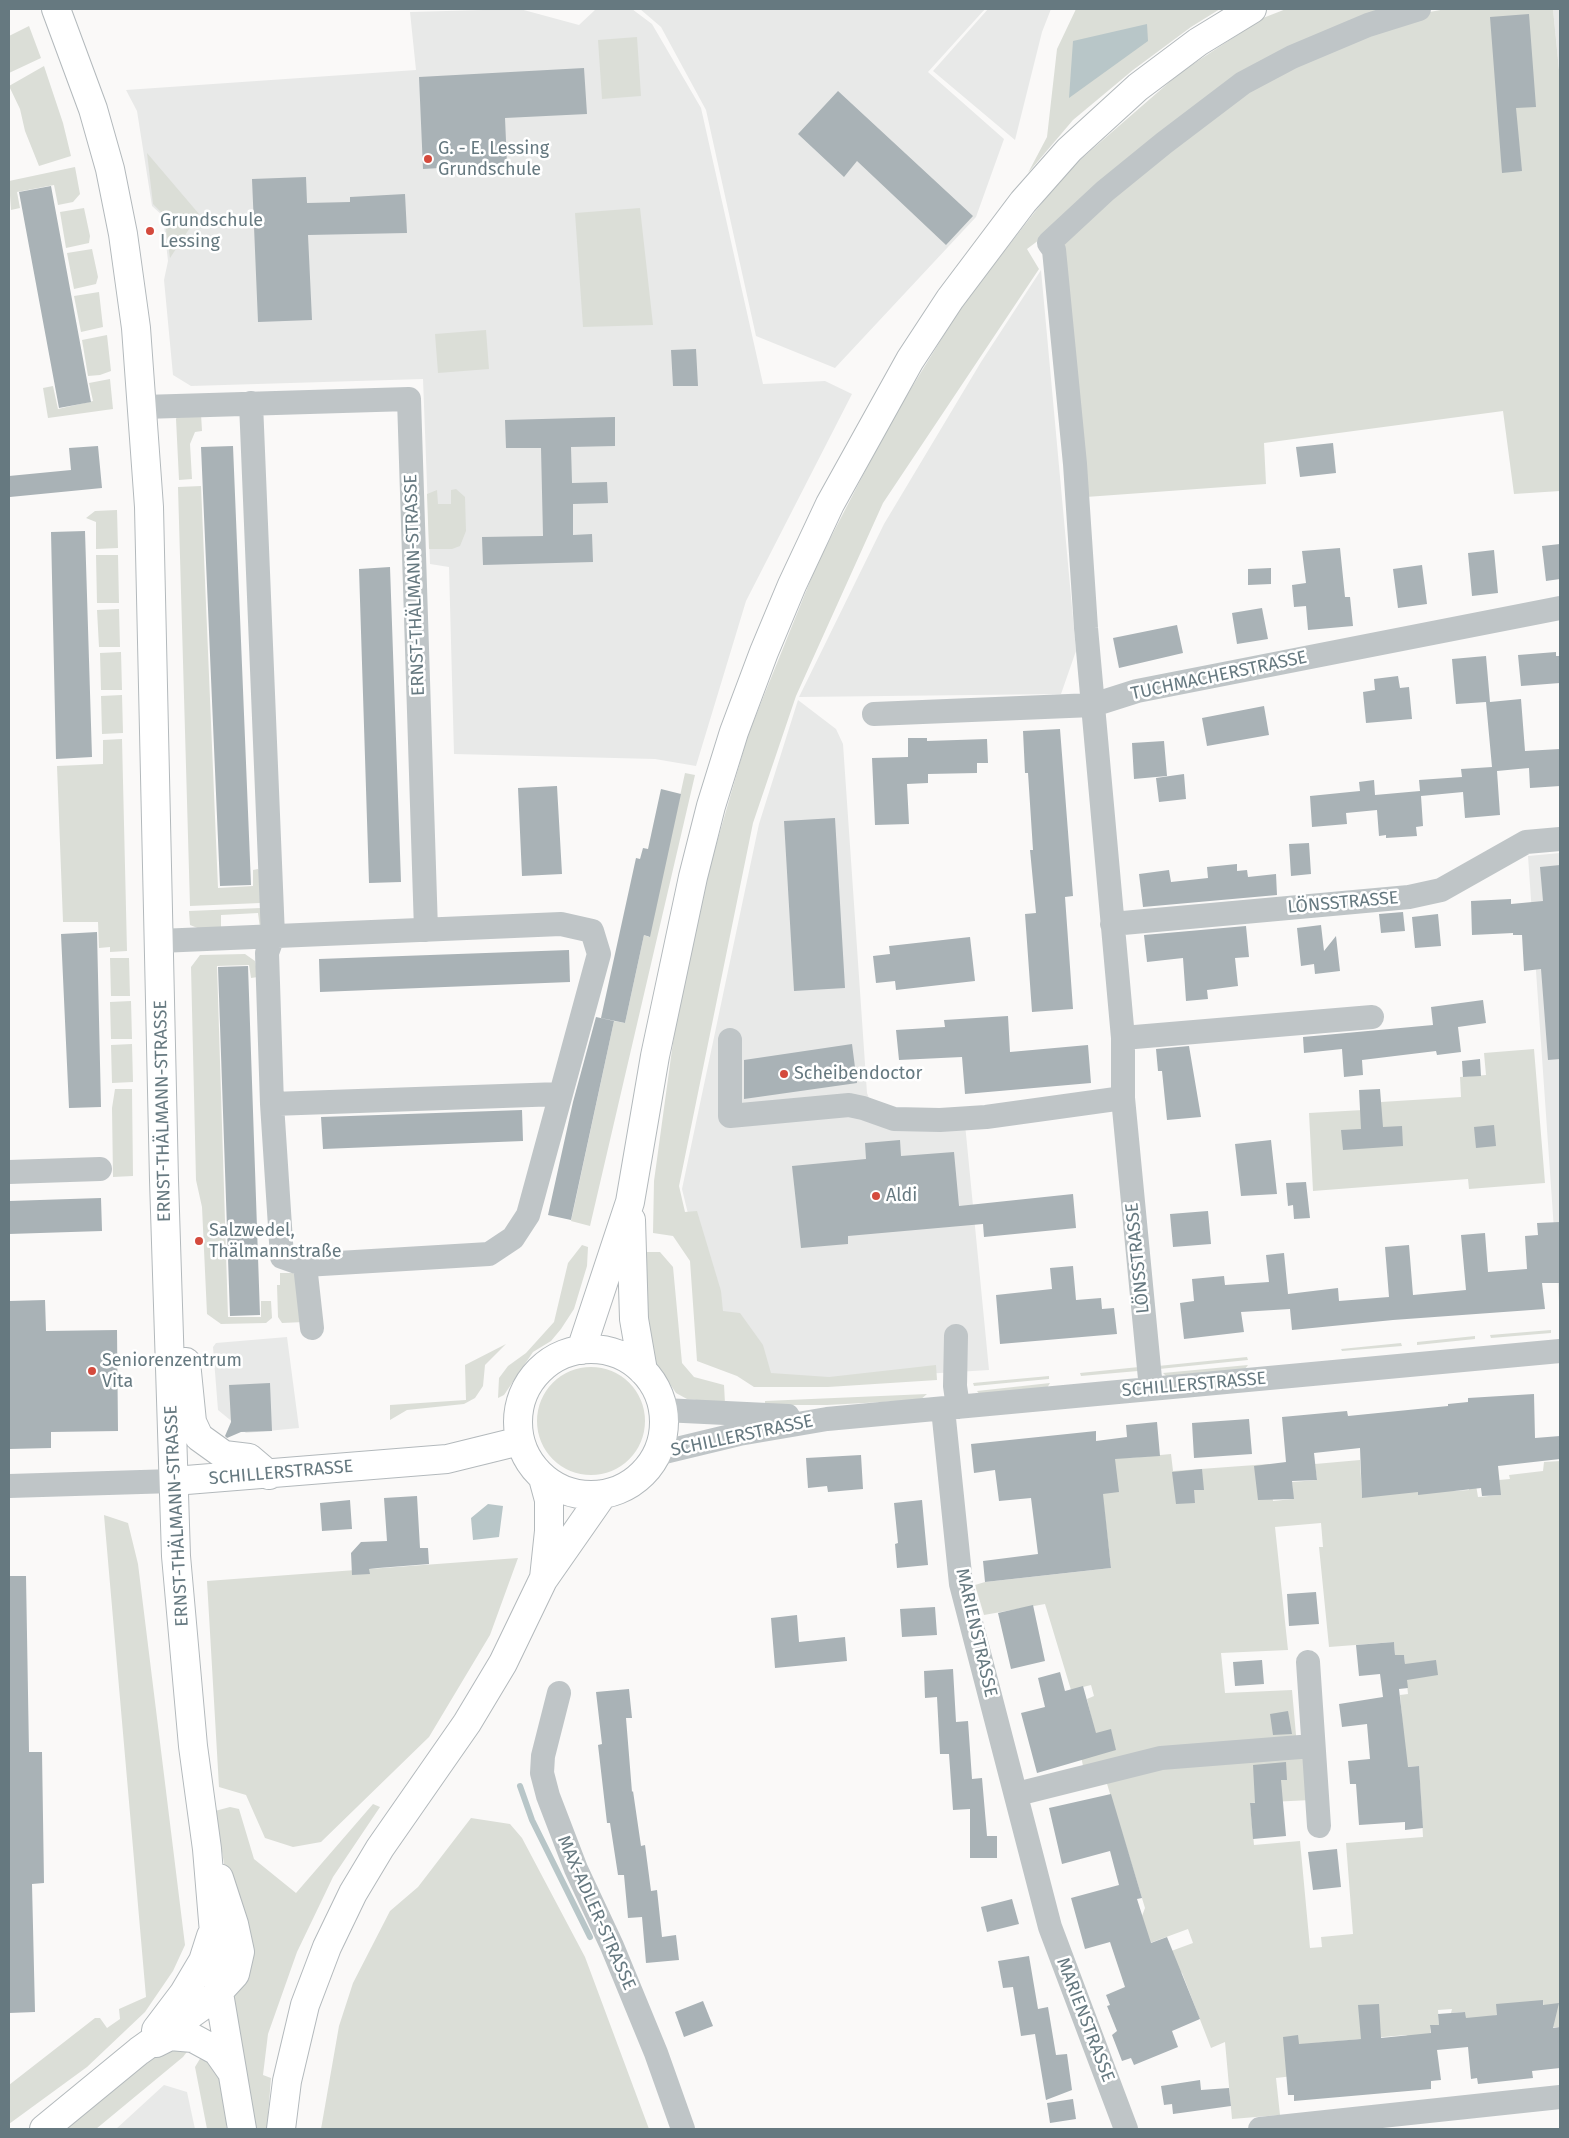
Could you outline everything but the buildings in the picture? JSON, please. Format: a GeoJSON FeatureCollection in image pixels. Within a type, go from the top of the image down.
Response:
{"type":"FeatureCollection","features":[{"type":"Feature","properties":{"kind":"main road","name":"ERNST-THÄLMANN-STRASSE"},"geometry":{"type":"LineString","coordinates":[[56,9],[94,109],[110,169],[124,244],[136,328],[149,507],[169,1346],[176,1556],[193,1746],[207,1849],[216,1996],[242,2129]]}},
{"type":"Feature","properties":{"kind":"main road"},"geometry":{"type":"LineString","coordinates":[[581,1350],[630,1202],[655,1056],[693,877],[711,806],[734,732],[764,652],[792,585],[830,504],[881,410],[919,347],[950,299],[1023,202],[1069,150],[1138,87],[1198,42],[1252,9]]}},
{"type":"Feature","properties":{"kind":"main road"},"geometry":{"type":"LineString","coordinates":[[630,1202],[634,1319],[643,1371]]}},
{"type":"Feature","properties":{"kind":"main road"},"geometry":{"type":"LineString","coordinates":[[169,1346],[187,1363],[192,1422],[199,1437],[224,1455],[249,1458],[269,1475]]}},
{"type":"Feature","properties":{"kind":"main road"},"geometry":{"type":"LineString","coordinates":[[543,1478],[570,1492],[603,1494],[634,1481],[643,1474],[656,1454],[663,1432],[663,1410],[656,1388],[643,1371],[625,1357],[614,1353],[604,1350],[581,1350],[551,1361],[528,1384],[518,1414],[520,1441],[531,1463],[543,1478],[549,1500],[549,1531],[543,1580]]}},
{"type":"Feature","properties":{"kind":"main road","name":"SCHILLERSTRASSE"},"geometry":{"type":"LineString","coordinates":[[174,1481],[269,1475],[447,1459],[520,1441]]}},
{"type":"Feature","properties":{"kind":"main road"},"geometry":{"type":"LineString","coordinates":[[281,2129],[287,2081],[298,2031],[311,1989],[338,1921],[380,1848],[472,1714],[503,1663],[543,1580],[603,1494]]}},
{"type":"Feature","properties":{"kind":"main road","name":"ERNST-THÄLMANN-STRASSE"},"geometry":{"type":"LineString","coordinates":[[207,1849],[224,1890],[240,1952],[235,1974],[216,1996]]}},
{"type":"Feature","properties":{"kind":"main road"},"geometry":{"type":"LineString","coordinates":[[139,2050],[184,1993],[204,1960],[213,1929]]}},
{"type":"Feature","properties":{"kind":"main road"},"geometry":{"type":"LineString","coordinates":[[44,2129],[139,2050],[216,1996]]}},
{"type":"Feature","properties":{"kind":"main road"},"geometry":{"type":"LineString","coordinates":[[139,2050],[170,2036],[185,2036],[203,2042],[217,2051],[231,2071]]}},
{"type":"Feature","properties":{"kind":"street","name":"LÖNSSTRASSE"},"geometry":{"type":"LineString","coordinates":[[1151,1389],[1123,1098],[1123,1038],[1093,701],[1075,464],[1054,250],[1048,243],[1105,191],[1164,142],[1244,84],[1292,57],[1368,26],[1419,9]]}},
{"type":"Feature","properties":{"kind":"street","name":"ERNST-THÄLMANN-STRASSE"},"geometry":{"type":"LineString","coordinates":[[142,407],[409,399],[426,930]]}},
{"type":"Feature","properties":{"kind":"street"},"geometry":{"type":"LineString","coordinates":[[159,941],[273,936],[426,930],[561,924],[592,931],[599,954],[528,1215],[513,1238],[488,1254],[304,1265],[282,1256],[272,1104],[267,953],[273,936],[251,403]]}},
{"type":"Feature","properties":{"kind":"street","name":"TUCHMACHERSTRASSE"},"geometry":{"type":"LineString","coordinates":[[874,714],[1093,701],[1560,608]]}},
{"type":"Feature","properties":{"kind":"street","name":"LÖNSSTRASSE"},"geometry":{"type":"LineString","coordinates":[[1112,924],[1409,897],[1440,890],[1526,842],[1560,839]]}},
{"type":"Feature","properties":{"kind":"street"},"geometry":{"type":"LineString","coordinates":[[1123,1038],[1372,1016]]}},
{"type":"Feature","properties":{"kind":"street"},"geometry":{"type":"LineString","coordinates":[[730,1040],[730,1116],[849,1105],[894,1119],[940,1120],[986,1117],[1123,1098]]}},
{"type":"Feature","properties":{"kind":"street"},"geometry":{"type":"LineString","coordinates":[[272,1104],[560,1094]]}},
{"type":"Feature","properties":{"kind":"street"},"geometry":{"type":"LineString","coordinates":[[9,1172],[100,1169]]}},
{"type":"Feature","properties":{"kind":"street"},"geometry":{"type":"LineString","coordinates":[[304,1265],[312,1328]]}},
{"type":"Feature","properties":{"kind":"street","name":"MARIENSTRASSE"},"geometry":{"type":"LineString","coordinates":[[956,1336],[955,1386],[950,1408],[961,1584],[1053,1936],[1126,2129]]}},
{"type":"Feature","properties":{"kind":"street","name":"SCHILLERSTRASSE"},"geometry":{"type":"LineString","coordinates":[[656,1454],[739,1434],[827,1419],[1560,1351]]}},
{"type":"Feature","properties":{"kind":"street","name":"SCHILLERSTRASSE"},"geometry":{"type":"LineString","coordinates":[[663,1410],[827,1419]]}},
{"type":"Feature","properties":{"kind":"street","name":"SCHILLERSTRASSE"},"geometry":{"type":"LineString","coordinates":[[9,1486],[174,1481]]}},
{"type":"Feature","properties":{"kind":"street"},"geometry":{"type":"LineString","coordinates":[[1308,1662],[1318,1826]]}},
{"type":"Feature","properties":{"kind":"street","name":"MAX-ADLER-STRASSE"},"geometry":{"type":"LineString","coordinates":[[559,1693],[543,1756],[542,1773],[548,1796],[576,1869],[612,1946],[656,2053],[683,2129]]}},
{"type":"Feature","properties":{"kind":"street"},"geometry":{"type":"LineString","coordinates":[[1017,1794],[1161,1758],[1313,1746]]}},
{"type":"Feature","properties":{"kind":"street"},"geometry":{"type":"LineString","coordinates":[[1260,2129],[1560,2097]]}},
{"type":"Feature","properties":{"kind":"shaded area","name":"G. - E. Lessing Grundschule"},"geometry":{"type":"Polygon","coordinates":[[[520,9],[579,25],[596,9],[632,9],[652,24],[701,108],[763,384],[825,381],[852,394],[746,601],[696,766],[655,759],[454,754],[449,567],[430,564],[423,379],[191,386],[173,375],[164,280],[168,261],[163,216],[152,206],[137,111],[126,90],[416,70],[410,12],[520,9]]]}},
{"type":"Feature","properties":{"kind":"shaded area"},"geometry":{"type":"Polygon","coordinates":[[[640,9],[985,9],[928,72],[1004,139],[976,217],[835,368],[756,336],[706,110],[661,27],[640,9]]]}},
{"type":"Feature","properties":{"kind":"shaded area"},"geometry":{"type":"Polygon","coordinates":[[[988,9],[1051,9],[1042,32],[1015,140],[933,71],[988,9]]]}},
{"type":"Feature","properties":{"kind":"shaded area"},"geometry":{"type":"Polygon","coordinates":[[[1076,9],[1220,9],[1191,27],[1133,70],[1073,120],[1028,173],[1047,137],[1057,49],[1076,9]]]}},
{"type":"Feature","properties":{"kind":"shaded area"},"geometry":{"type":"Polygon","coordinates":[[[1286,9],[1396,9],[1296,46],[1027,249],[1039,269],[883,503],[796,696],[753,823],[679,1186],[685,1212],[697,1211],[721,1291],[723,1311],[740,1313],[763,1345],[771,1373],[829,1377],[936,1365],[937,1380],[828,1387],[754,1387],[737,1376],[697,1361],[690,1261],[673,1236],[653,1233],[654,1181],[674,1035],[708,873],[748,735],[817,564],[891,421],[963,304],[1066,172],[1181,72],[1263,18],[1286,9]]]}},
{"type":"Feature","properties":{"kind":"shaded area"},"geometry":{"type":"Polygon","coordinates":[[[1446,9],[1553,9],[1560,80],[1560,491],[1514,494],[1503,411],[1264,443],[1266,484],[1086,497],[1062,241],[1230,101],[1327,50],[1424,13],[1446,9]]]}},
{"type":"Feature","properties":{"kind":"shaded area"},"geometry":{"type":"Polygon","coordinates":[[[1553,9],[1560,9],[1560,80],[1553,9]]]}},
{"type":"Feature","properties":{"kind":"shaded area"},"geometry":{"type":"Polygon","coordinates":[[[1147,24],[1148,41],[1069,98],[1073,41],[1147,24]]]}},
{"type":"Feature","properties":{"kind":"shaded area"},"geometry":{"type":"Polygon","coordinates":[[[29,26],[41,58],[9,73],[9,36],[29,26]]]}},
{"type":"Feature","properties":{"kind":"shaded area"},"geometry":{"type":"Polygon","coordinates":[[[637,37],[641,96],[602,99],[598,40],[637,37]]]}},
{"type":"Feature","properties":{"kind":"shaded area"},"geometry":{"type":"Polygon","coordinates":[[[44,66],[63,123],[71,156],[39,166],[25,131],[20,109],[9,86],[44,66]]]}},
{"type":"Feature","properties":{"kind":"shaded area"},"geometry":{"type":"Polygon","coordinates":[[[147,153],[199,214],[170,258],[164,215],[153,204],[147,153]]]}},
{"type":"Feature","properties":{"kind":"shaded area"},"geometry":{"type":"Polygon","coordinates":[[[75,167],[80,194],[73,202],[58,205],[54,185],[17,192],[20,208],[11,210],[9,181],[75,167]]]}},
{"type":"Feature","properties":{"kind":"shaded area"},"geometry":{"type":"Polygon","coordinates":[[[84,208],[90,236],[89,243],[66,248],[60,212],[84,208]]]}},
{"type":"Feature","properties":{"kind":"shaded area"},"geometry":{"type":"Polygon","coordinates":[[[640,208],[653,325],[583,327],[575,213],[640,208]]]}},
{"type":"Feature","properties":{"kind":"shaded area"},"geometry":{"type":"Polygon","coordinates":[[[92,249],[98,277],[96,284],[74,289],[67,253],[92,249]]]}},
{"type":"Feature","properties":{"kind":"shaded area"},"geometry":{"type":"Polygon","coordinates":[[[1041,270],[1076,651],[1061,694],[799,697],[884,524],[981,362],[1041,270]]]}},
{"type":"Feature","properties":{"kind":"shaded area"},"geometry":{"type":"Polygon","coordinates":[[[99,292],[103,327],[81,332],[74,296],[99,292]]]}},
{"type":"Feature","properties":{"kind":"shaded area"},"geometry":{"type":"Polygon","coordinates":[[[486,330],[489,369],[438,373],[435,334],[486,330]]]}},
{"type":"Feature","properties":{"kind":"shaded area"},"geometry":{"type":"Polygon","coordinates":[[[107,335],[111,371],[100,375],[88,376],[82,340],[107,335]]]}},
{"type":"Feature","properties":{"kind":"shaded area"},"geometry":{"type":"Polygon","coordinates":[[[110,379],[113,409],[48,418],[43,388],[53,386],[58,409],[93,401],[89,383],[110,379]]]}},
{"type":"Feature","properties":{"kind":"shaded area"},"geometry":{"type":"Polygon","coordinates":[[[178,414],[201,414],[202,431],[195,432],[190,444],[192,479],[179,480],[176,419],[178,414]]]}},
{"type":"Feature","properties":{"kind":"shaded area"},"geometry":{"type":"Polygon","coordinates":[[[201,486],[218,888],[253,886],[253,870],[258,869],[261,872],[264,898],[260,903],[190,906],[178,487],[201,486]]]}},
{"type":"Feature","properties":{"kind":"shaded area"},"geometry":{"type":"Polygon","coordinates":[[[456,489],[465,497],[466,531],[460,546],[452,549],[429,549],[427,494],[437,490],[438,504],[451,504],[451,490],[456,489]]]}},
{"type":"Feature","properties":{"kind":"shaded area"},"geometry":{"type":"Polygon","coordinates":[[[117,510],[118,548],[96,549],[96,522],[86,518],[95,511],[117,510]]]}},
{"type":"Feature","properties":{"kind":"shaded area"},"geometry":{"type":"Polygon","coordinates":[[[96,555],[118,555],[119,603],[97,603],[96,555]]]}},
{"type":"Feature","properties":{"kind":"shaded area"},"geometry":{"type":"Polygon","coordinates":[[[119,609],[120,647],[99,647],[97,610],[119,609]]]}},
{"type":"Feature","properties":{"kind":"shaded area"},"geometry":{"type":"Polygon","coordinates":[[[121,652],[122,690],[101,690],[100,653],[121,652]]]}},
{"type":"Feature","properties":{"kind":"shaded area"},"geometry":{"type":"Polygon","coordinates":[[[122,695],[123,733],[102,734],[101,696],[122,695]]]}},
{"type":"Feature","properties":{"kind":"shaded area"},"geometry":{"type":"Polygon","coordinates":[[[798,700],[836,729],[843,744],[867,1093],[878,1122],[965,1124],[989,1370],[760,1384],[711,1308],[682,1189],[759,824],[798,700]]]}},
{"type":"Feature","properties":{"kind":"shaded area"},"geometry":{"type":"Polygon","coordinates":[[[122,739],[127,951],[110,952],[110,947],[99,948],[98,922],[63,922],[57,766],[103,764],[103,740],[122,739]]]}},
{"type":"Feature","properties":{"kind":"shaded area"},"geometry":{"type":"Polygon","coordinates":[[[685,773],[695,775],[590,1226],[571,1221],[614,1021],[625,1023],[644,935],[649,937],[685,773]]]}},
{"type":"Feature","properties":{"kind":"shaded area"},"geometry":{"type":"Polygon","coordinates":[[[1560,853],[1560,1316],[1528,856],[1560,853]]]}},
{"type":"Feature","properties":{"kind":"shaded area"},"geometry":{"type":"Polygon","coordinates":[[[261,908],[262,926],[260,928],[258,913],[221,915],[221,929],[200,929],[190,925],[189,911],[261,908]]]}},
{"type":"Feature","properties":{"kind":"shaded area"},"geometry":{"type":"Polygon","coordinates":[[[245,954],[255,961],[258,977],[251,978],[249,965],[217,966],[228,1317],[261,1317],[261,1301],[271,1301],[272,1318],[266,1323],[221,1324],[207,1314],[202,1207],[196,1180],[191,967],[200,955],[245,954]]]}},
{"type":"Feature","properties":{"kind":"shaded area"},"geometry":{"type":"Polygon","coordinates":[[[110,958],[129,958],[130,996],[111,996],[110,958]]]}},
{"type":"Feature","properties":{"kind":"shaded area"},"geometry":{"type":"Polygon","coordinates":[[[131,1001],[132,1039],[111,1039],[110,1002],[131,1001]]]}},
{"type":"Feature","properties":{"kind":"shaded area"},"geometry":{"type":"Polygon","coordinates":[[[132,1044],[133,1082],[112,1083],[111,1045],[132,1044]]]}},
{"type":"Feature","properties":{"kind":"shaded area"},"geometry":{"type":"Polygon","coordinates":[[[1534,1049],[1545,1183],[1469,1189],[1468,1179],[1313,1191],[1309,1113],[1381,1109],[1381,1102],[1461,1097],[1460,1077],[1486,1075],[1484,1053],[1534,1049]]]}},
{"type":"Feature","properties":{"kind":"shaded area"},"geometry":{"type":"Polygon","coordinates":[[[115,1089],[132,1089],[133,1176],[113,1177],[112,1108],[115,1089]]]}},
{"type":"Feature","properties":{"kind":"shaded area"},"geometry":{"type":"Polygon","coordinates":[[[582,1245],[588,1247],[587,1266],[574,1309],[551,1341],[533,1352],[504,1395],[498,1398],[499,1378],[508,1366],[526,1353],[554,1322],[568,1263],[582,1245]]]}},
{"type":"Feature","properties":{"kind":"shaded area"},"geometry":{"type":"Polygon","coordinates":[[[647,1252],[660,1252],[673,1267],[682,1363],[694,1377],[724,1385],[725,1403],[687,1399],[676,1393],[650,1355],[644,1300],[647,1252]]]}},
{"type":"Feature","properties":{"kind":"shaded area"},"geometry":{"type":"Polygon","coordinates":[[[280,1273],[293,1273],[299,1280],[304,1322],[282,1323],[278,1317],[277,1285],[280,1285],[280,1273]]]}},
{"type":"Feature","properties":{"kind":"shaded area"},"geometry":{"type":"Polygon","coordinates":[[[1551,1330],[1551,1333],[1491,1338],[1490,1335],[1551,1330]]]}},
{"type":"Feature","properties":{"kind":"shaded area"},"geometry":{"type":"Polygon","coordinates":[[[1475,1336],[1475,1339],[1417,1345],[1417,1342],[1475,1336]]]}},
{"type":"Feature","properties":{"kind":"shaded area"},"geometry":{"type":"Polygon","coordinates":[[[287,1337],[299,1428],[246,1433],[218,1410],[213,1347],[216,1343],[287,1337]]]}},
{"type":"Feature","properties":{"kind":"shaded area"},"geometry":{"type":"Polygon","coordinates":[[[1401,1343],[1402,1346],[1342,1351],[1341,1349],[1401,1343]]]}},
{"type":"Feature","properties":{"kind":"shaded area"},"geometry":{"type":"Polygon","coordinates":[[[506,1344],[485,1365],[483,1386],[475,1398],[464,1404],[407,1410],[390,1420],[390,1405],[466,1400],[465,1365],[506,1344]]]}},
{"type":"Feature","properties":{"kind":"shaded area"},"geometry":{"type":"Polygon","coordinates":[[[1247,1357],[1248,1360],[1159,1369],[1158,1366],[1247,1357]]]}},
{"type":"Feature","properties":{"kind":"shaded area"},"geometry":{"type":"Polygon","coordinates":[[[1248,1365],[1245,1369],[1167,1377],[1163,1373],[1248,1365]]]}},
{"type":"Feature","properties":{"kind":"shaded area"},"geometry":{"type":"Polygon","coordinates":[[[591,1367],[612,1371],[629,1383],[641,1400],[645,1421],[641,1442],[629,1459],[612,1471],[591,1475],[570,1471],[553,1459],[541,1442],[537,1421],[541,1400],[553,1383],[570,1371],[591,1367]]]}},
{"type":"Feature","properties":{"kind":"shaded area"},"geometry":{"type":"Polygon","coordinates":[[[1139,1367],[1138,1371],[1081,1376],[1080,1373],[1139,1367]]]}},
{"type":"Feature","properties":{"kind":"shaded area"},"geometry":{"type":"Polygon","coordinates":[[[1049,1376],[1049,1379],[974,1386],[973,1383],[1049,1376]]]}},
{"type":"Feature","properties":{"kind":"shaded area"},"geometry":{"type":"Polygon","coordinates":[[[1050,1383],[1047,1388],[980,1395],[977,1391],[1050,1383]]]}},
{"type":"Feature","properties":{"kind":"shaded area"},"geometry":{"type":"Polygon","coordinates":[[[927,1394],[920,1400],[827,1405],[765,1405],[765,1401],[927,1394]]]}},
{"type":"Feature","properties":{"kind":"shaded area"},"geometry":{"type":"Polygon","coordinates":[[[1171,1454],[1173,1471],[1269,1464],[1273,1501],[1293,1499],[1292,1482],[1317,1480],[1315,1464],[1360,1460],[1362,1498],[1390,1488],[1454,1491],[1469,1490],[1469,1486],[1476,1485],[1478,1497],[1500,1495],[1499,1480],[1510,1479],[1509,1475],[1543,1471],[1544,1462],[1560,1461],[1560,2027],[1545,2028],[1543,2001],[1525,2012],[1496,2015],[1466,2027],[1465,2012],[1451,2013],[1452,2009],[1438,2010],[1439,2025],[1430,2026],[1432,2050],[1406,2035],[1316,2043],[1319,2073],[1276,2078],[1280,2115],[1232,2119],[1225,2042],[1211,2048],[1182,1973],[1155,1957],[1193,1943],[1188,1929],[1150,1943],[1142,1916],[1145,1908],[1104,1774],[1305,1748],[1311,1800],[1250,1803],[1254,1845],[1300,1841],[1310,1948],[1322,1947],[1321,1937],[1353,1934],[1346,1843],[1423,1837],[1419,1766],[1406,1767],[1400,1695],[1408,1694],[1404,1655],[1395,1655],[1394,1642],[1329,1647],[1319,1547],[1323,1547],[1321,1523],[1275,1527],[1288,1650],[1221,1653],[1225,1693],[1292,1690],[1297,1746],[1085,1776],[1081,1756],[1093,1725],[1087,1699],[1094,1696],[1091,1685],[1071,1690],[1045,1604],[984,1615],[975,1585],[985,1582],[1111,1568],[1098,1458],[1129,1458],[1171,1454]]]}},
{"type":"Feature","properties":{"kind":"shaded area"},"geometry":{"type":"Polygon","coordinates":[[[488,1504],[503,1506],[499,1537],[473,1540],[471,1518],[488,1504]]]}},
{"type":"Feature","properties":{"kind":"shaded area"},"geometry":{"type":"Polygon","coordinates":[[[104,1515],[128,1523],[138,1564],[185,1945],[173,1971],[145,2012],[87,2067],[9,2124],[9,2085],[95,2018],[100,2018],[107,2028],[120,2019],[119,2009],[146,1997],[104,1515]]]}},
{"type":"Feature","properties":{"kind":"shaded area"},"geometry":{"type":"Polygon","coordinates":[[[518,1558],[490,1635],[429,1737],[321,1842],[293,1847],[265,1838],[246,1795],[219,1787],[207,1581],[518,1558]]]}},
{"type":"Feature","properties":{"kind":"shaded area"},"geometry":{"type":"Polygon","coordinates":[[[373,1804],[380,1807],[333,1877],[297,1952],[268,2034],[263,2075],[271,2078],[267,2129],[248,2129],[227,1998],[226,1875],[215,1811],[230,1807],[239,1809],[254,1859],[296,1893],[373,1804]]]}},
{"type":"Feature","properties":{"kind":"shaded area"},"geometry":{"type":"Polygon","coordinates":[[[471,1818],[510,1824],[522,1838],[585,1957],[649,2129],[321,2129],[339,2026],[353,1983],[390,1911],[418,1887],[471,1818]]]}},
{"type":"Feature","properties":{"kind":"shaded area"},"geometry":{"type":"Polygon","coordinates":[[[190,2048],[183,2057],[96,2129],[61,2129],[148,2058],[166,2049],[190,2048]]]}},
{"type":"Feature","properties":{"kind":"shaded area"},"geometry":{"type":"Polygon","coordinates":[[[204,2052],[215,2057],[233,2117],[226,2125],[227,2129],[207,2129],[195,2067],[204,2052]]]}},
{"type":"Feature","properties":{"kind":"shaded area"},"geometry":{"type":"Polygon","coordinates":[[[164,2085],[187,2092],[195,2129],[116,2129],[164,2085]]]}},
{"type":"Feature","properties":{"kind":"waterway"},"geometry":{"type":"LineString","coordinates":[[520,1786],[532,1820],[590,1937]]}},
{"type":"Feature","properties":{"kind":"place","name":"G. - E. Lessing Grundschule"},"geometry":{"type":"Point","coordinates":[428,159]}},
{"type":"Feature","properties":{"kind":"place","name":"Grundschule Lessing"},"geometry":{"type":"Point","coordinates":[150,231]}},
{"type":"Feature","properties":{"kind":"place","name":"Scheibendoctor"},"geometry":{"type":"Point","coordinates":[784,1074]}},
{"type":"Feature","properties":{"kind":"place","name":"Aldi"},"geometry":{"type":"Point","coordinates":[876,1196]}},
{"type":"Feature","properties":{"kind":"place","name":"Salzwedel, Thälmannstraße"},"geometry":{"type":"Point","coordinates":[199,1241]}},
{"type":"Feature","properties":{"kind":"place","name":"Seniorenzentrum Vita"},"geometry":{"type":"Point","coordinates":[92,1371]}}]}
